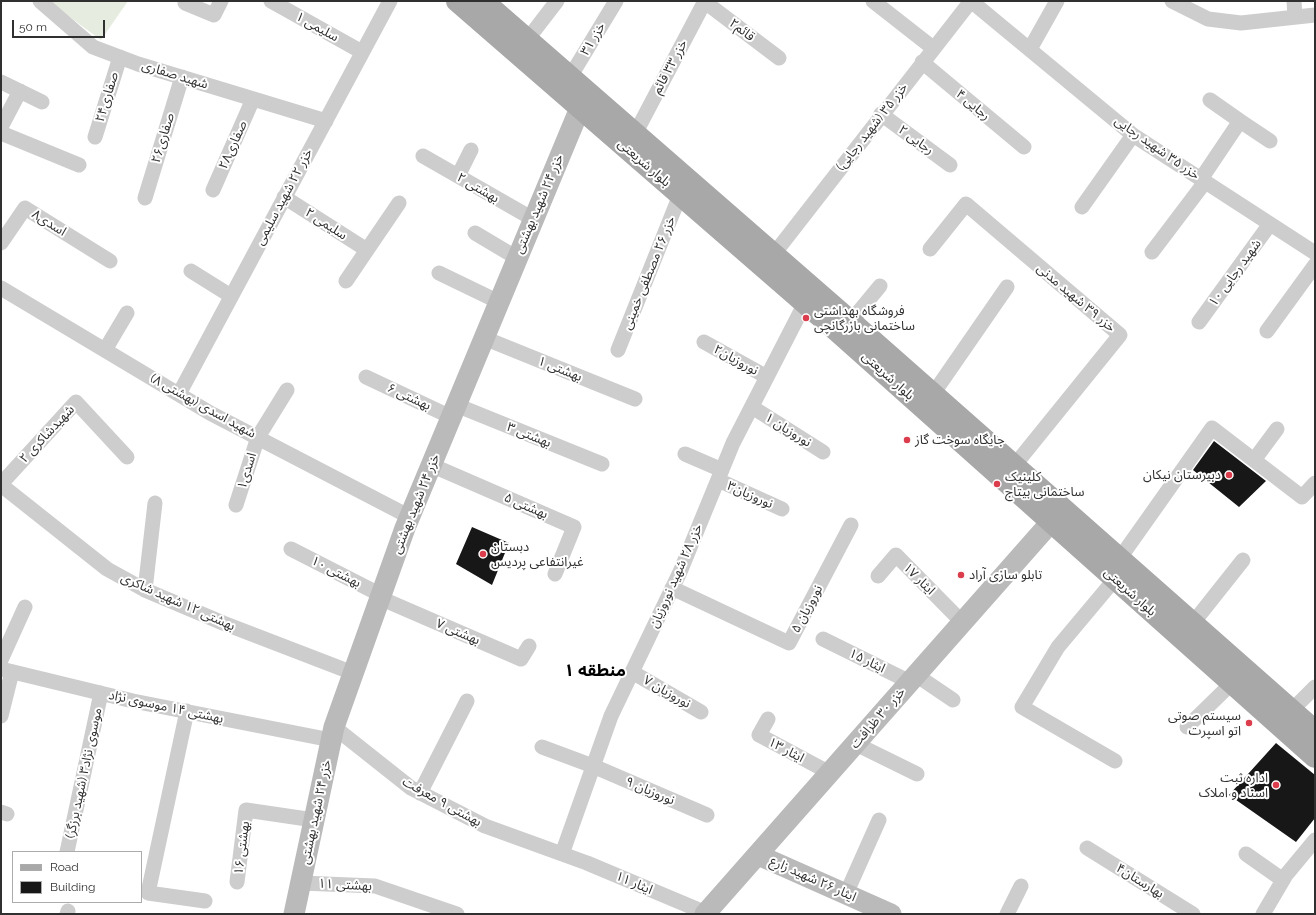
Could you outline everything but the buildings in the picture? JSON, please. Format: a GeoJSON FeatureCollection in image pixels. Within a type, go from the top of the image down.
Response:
{"type":"FeatureCollection","features":[{"type":"Feature","properties":{"kind":"main road","name":"بلوار شریعتی"},"geometry":{"type":"LineString","coordinates":[[457,1],[805,303],[1051,522],[1117,568]]}},
{"type":"Feature","properties":{"kind":"main road","name":"بلوار شریعتی"},"geometry":{"type":"LineString","coordinates":[[483,1],[851,321],[1014,466],[1117,568],[1162,608],[1232,683],[1315,757]]}},
{"type":"Feature","properties":{"kind":"main road","name":"بلوار شریعتی"},"geometry":{"type":"LineString","coordinates":[[1162,608],[1193,623],[1315,731]]}},
{"type":"Feature","properties":{"kind":"street","name":"شهید صفاری"},"geometry":{"type":"LineString","coordinates":[[40,1],[93,47],[182,77],[326,121]]}},
{"type":"Feature","properties":{"kind":"street"},"geometry":{"type":"LineString","coordinates":[[185,3],[214,15],[221,1]]}},
{"type":"Feature","properties":{"kind":"street","name":"سلیمی ۱"},"geometry":{"type":"LineString","coordinates":[[271,1],[362,52]]}},
{"type":"Feature","properties":{"kind":"street","name":"خزر ۲۲ شهید سلیمی"},"geometry":{"type":"LineString","coordinates":[[179,394],[390,1]]}},
{"type":"Feature","properties":{"kind":"street"},"geometry":{"type":"LineString","coordinates":[[527,40],[557,1]]}},
{"type":"Feature","properties":{"kind":"street","name":"خزر ۳۱"},"geometry":{"type":"LineString","coordinates":[[570,77],[616,1]]}},
{"type":"Feature","properties":{"kind":"street","name":"قائم۲"},"geometry":{"type":"LineString","coordinates":[[705,1],[779,58]]}},
{"type":"Feature","properties":{"kind":"street","name":"خزر ۳۳ قائم"},"geometry":{"type":"LineString","coordinates":[[635,134],[705,1]]}},
{"type":"Feature","properties":{"kind":"street"},"geometry":{"type":"LineString","coordinates":[[873,1],[933,48]]}},
{"type":"Feature","properties":{"kind":"street","name":"خزر ۳۵ (شهید رجایی)"},"geometry":{"type":"LineString","coordinates":[[774,254],[881,114],[971,1]]}},
{"type":"Feature","properties":{"kind":"street","name":"خزر ۳۵ شهید رجایی"},"geometry":{"type":"LineString","coordinates":[[971,1],[1133,135],[1315,253]]}},
{"type":"Feature","properties":{"kind":"street"},"geometry":{"type":"LineString","coordinates":[[1030,49],[1057,1]]}},
{"type":"Feature","properties":{"kind":"street"},"geometry":{"type":"LineString","coordinates":[[1172,1],[1199,7],[1208,19],[1241,23],[1315,15]]}},
{"type":"Feature","properties":{"kind":"street"},"geometry":{"type":"LineString","coordinates":[[1294,1],[1295,17]]}},
{"type":"Feature","properties":{"kind":"street","name":"صفاری۲۴"},"geometry":{"type":"LineString","coordinates":[[95,137],[120,57]]}},
{"type":"Feature","properties":{"kind":"street","name":"رجایی ۴"},"geometry":{"type":"LineString","coordinates":[[922,62],[1024,147]]}},
{"type":"Feature","properties":{"kind":"street","name":"صفاری۲۶"},"geometry":{"type":"LineString","coordinates":[[145,198],[182,77]]}},
{"type":"Feature","properties":{"kind":"street"},"geometry":{"type":"LineString","coordinates":[[1,82],[42,102]]}},
{"type":"Feature","properties":{"kind":"street"},"geometry":{"type":"LineString","coordinates":[[1,127],[20,91]]}},
{"type":"Feature","properties":{"kind":"street","name":"صفاری۲۸"},"geometry":{"type":"LineString","coordinates":[[213,190],[254,99]]}},
{"type":"Feature","properties":{"kind":"street"},"geometry":{"type":"LineString","coordinates":[[1210,100],[1270,141]]}},
{"type":"Feature","properties":{"kind":"street","name":"خزر ۲۴ شهید بهشتی"},"geometry":{"type":"LineString","coordinates":[[294,914],[333,733],[353,673],[410,517],[580,108]]}},
{"type":"Feature","properties":{"kind":"street","name":"رجایی ۲"},"geometry":{"type":"LineString","coordinates":[[881,114],[950,165]]}},
{"type":"Feature","properties":{"kind":"street"},"geometry":{"type":"LineString","coordinates":[[1152,252],[1203,180],[1240,121]]}},
{"type":"Feature","properties":{"kind":"street"},"geometry":{"type":"LineString","coordinates":[[1,133],[79,164]]}},
{"type":"Feature","properties":{"kind":"street"},"geometry":{"type":"LineString","coordinates":[[1082,207],[1133,135]]}},
{"type":"Feature","properties":{"kind":"street"},"geometry":{"type":"LineString","coordinates":[[458,176],[471,150]]}},
{"type":"Feature","properties":{"kind":"street","name":"بهشتی ۲"},"geometry":{"type":"LineString","coordinates":[[423,156],[533,219]]}},
{"type":"Feature","properties":{"kind":"street","name":"خزر ۲۶ مصطفی خمینی"},"geometry":{"type":"LineString","coordinates":[[618,350],[680,195]]}},
{"type":"Feature","properties":{"kind":"street","name":"سلیمی ۲"},"geometry":{"type":"LineString","coordinates":[[284,197],[367,250]]}},
{"type":"Feature","properties":{"kind":"street"},"geometry":{"type":"LineString","coordinates":[[346,280],[399,203]]}},
{"type":"Feature","properties":{"kind":"street","name":"خزر ۳۹ شهید مدنی"},"geometry":{"type":"LineString","coordinates":[[930,249],[966,204],[1120,335],[1014,466]]}},
{"type":"Feature","properties":{"kind":"street","name":"اسدی۸"},"geometry":{"type":"LineString","coordinates":[[1,243],[25,208],[110,261]]}},
{"type":"Feature","properties":{"kind":"street","name":"شهید رجایی ۱۰"},"geometry":{"type":"LineString","coordinates":[[1200,322],[1270,224]]}},
{"type":"Feature","properties":{"kind":"street"},"geometry":{"type":"LineString","coordinates":[[475,233],[517,258]]}},
{"type":"Feature","properties":{"kind":"street"},"geometry":{"type":"LineString","coordinates":[[1267,331],[1315,265]]}},
{"type":"Feature","properties":{"kind":"street"},"geometry":{"type":"LineString","coordinates":[[191,271],[232,296]]}},
{"type":"Feature","properties":{"kind":"street"},"geometry":{"type":"LineString","coordinates":[[439,272],[499,302]]}},
{"type":"Feature","properties":{"kind":"street"},"geometry":{"type":"LineString","coordinates":[[851,321],[880,286]]}},
{"type":"Feature","properties":{"kind":"street"},"geometry":{"type":"LineString","coordinates":[[933,394],[1007,287]]}},
{"type":"Feature","properties":{"kind":"street","name":"شهید اسدی (بهشتی ۸)"},"geometry":{"type":"LineString","coordinates":[[1,288],[210,413],[410,517]]}},
{"type":"Feature","properties":{"kind":"street","name":"خزر ۲۸ شهید نوروزیان"},"geometry":{"type":"LineString","coordinates":[[562,854],[611,716],[672,588],[720,475],[752,407],[805,303]]}},
{"type":"Feature","properties":{"kind":"street"},"geometry":{"type":"LineString","coordinates":[[104,350],[127,313]]}},
{"type":"Feature","properties":{"kind":"street","name":"بهشتی ۱"},"geometry":{"type":"LineString","coordinates":[[484,338],[635,399]]}},
{"type":"Feature","properties":{"kind":"street","name":"نوروزیان۲"},"geometry":{"type":"LineString","coordinates":[[704,342],[767,377]]}},
{"type":"Feature","properties":{"kind":"street","name":"بهشتی ۶"},"geometry":{"type":"LineString","coordinates":[[366,377],[453,411]]}},
{"type":"Feature","properties":{"kind":"street","name":"اسدی۱"},"geometry":{"type":"LineString","coordinates":[[236,505],[258,437],[287,390]]}},
{"type":"Feature","properties":{"kind":"street","name":"شهیدشاکری ۲"},"geometry":{"type":"LineString","coordinates":[[1,485],[76,402],[127,457]]}},
{"type":"Feature","properties":{"kind":"street","name":"نوروزیان ۱"},"geometry":{"type":"LineString","coordinates":[[752,407],[824,452]]}},
{"type":"Feature","properties":{"kind":"street","name":"بهشتی ۳"},"geometry":{"type":"LineString","coordinates":[[453,411],[602,464]]}},
{"type":"Feature","properties":{"kind":"street"},"geometry":{"type":"LineString","coordinates":[[1115,761],[1022,707],[1058,647],[1117,568],[1212,428],[1302,497],[1315,483]]}},
{"type":"Feature","properties":{"kind":"street"},"geometry":{"type":"LineString","coordinates":[[1254,460],[1277,429]]}},
{"type":"Feature","properties":{"kind":"street","name":"نوروزیان۳"},"geometry":{"type":"LineString","coordinates":[[685,454],[782,509]]}},
{"type":"Feature","properties":{"kind":"street","name":"بهشتی ۵"},"geometry":{"type":"LineString","coordinates":[[431,465],[574,527],[555,574]]}},
{"type":"Feature","properties":{"kind":"street","name":"بهشتی ۱۲ شهید شاکری"},"geometry":{"type":"LineString","coordinates":[[1,485],[107,569],[145,590],[223,623],[353,673]]}},
{"type":"Feature","properties":{"kind":"street"},"geometry":{"type":"LineString","coordinates":[[145,590],[155,503]]}},
{"type":"Feature","properties":{"kind":"street","name":"خزر ۳۰ ظرافت"},"geometry":{"type":"LineString","coordinates":[[705,913],[758,855],[1051,522]]}},
{"type":"Feature","properties":{"kind":"street","name":"نوروزیان ۵"},"geometry":{"type":"LineString","coordinates":[[672,588],[789,643],[851,524]]}},
{"type":"Feature","properties":{"kind":"street","name":"بهشتی ۱۰"},"geometry":{"type":"LineString","coordinates":[[291,549],[380,597]]}},
{"type":"Feature","properties":{"kind":"street","name":"ایثار ۱۷"},"geometry":{"type":"LineString","coordinates":[[878,576],[896,555],[963,623]]}},
{"type":"Feature","properties":{"kind":"street"},"geometry":{"type":"LineString","coordinates":[[1193,623],[1243,560]]}},
{"type":"Feature","properties":{"kind":"street","name":"بهشتی ۷"},"geometry":{"type":"LineString","coordinates":[[380,597],[521,659],[529,646]]}},
{"type":"Feature","properties":{"kind":"street"},"geometry":{"type":"LineString","coordinates":[[1,660],[25,607]]}},
{"type":"Feature","properties":{"kind":"street","name":"ایثار ۱۵"},"geometry":{"type":"LineString","coordinates":[[823,639],[913,679],[953,700]]}},
{"type":"Feature","properties":{"kind":"street"},"geometry":{"type":"LineString","coordinates":[[1,716],[6,670]]}},
{"type":"Feature","properties":{"kind":"street","name":"بهشتی ۱۴ موسوی نژاد"},"geometry":{"type":"LineString","coordinates":[[6,670],[187,712],[333,733]]}},
{"type":"Feature","properties":{"kind":"street","name":"نوروزیان ۷"},"geometry":{"type":"LineString","coordinates":[[632,672],[701,712]]}},
{"type":"Feature","properties":{"kind":"street"},"geometry":{"type":"LineString","coordinates":[[1187,727],[1232,683]]}},
{"type":"Feature","properties":{"kind":"street"},"geometry":{"type":"LineString","coordinates":[[1292,710],[1315,687]]}},
{"type":"Feature","properties":{"kind":"street","name":"موسوی نژاد۳ (شهید برزگر)"},"geometry":{"type":"LineString","coordinates":[[67,851],[101,693]]}},
{"type":"Feature","properties":{"kind":"street"},"geometry":{"type":"LineString","coordinates":[[420,793],[467,701]]}},
{"type":"Feature","properties":{"kind":"street"},"geometry":{"type":"LineString","coordinates":[[187,712],[148,893],[205,901]]}},
{"type":"Feature","properties":{"kind":"street","name":"ایثار ۱۳"},"geometry":{"type":"LineString","coordinates":[[768,719],[759,735],[830,773]]}},
{"type":"Feature","properties":{"kind":"street","name":"بهشتی ۹ معرفت"},"geometry":{"type":"LineString","coordinates":[[333,733],[420,793],[485,826],[562,854]]}},
{"type":"Feature","properties":{"kind":"street"},"geometry":{"type":"LineString","coordinates":[[856,744],[917,774]]}},
{"type":"Feature","properties":{"kind":"street","name":"نوروزیان ۹"},"geometry":{"type":"LineString","coordinates":[[542,747],[593,766],[707,815]]}},
{"type":"Feature","properties":{"kind":"street","name":"بهشتی ۱۶"},"geometry":{"type":"LineString","coordinates":[[237,882],[246,810],[314,820]]}},
{"type":"Feature","properties":{"kind":"street"},"geometry":{"type":"LineString","coordinates":[[846,894],[879,820]]}},
{"type":"Feature","properties":{"kind":"street"},"geometry":{"type":"LineString","coordinates":[[1263,914],[1283,880],[1315,840]]}},
{"type":"Feature","properties":{"kind":"street","name":"بهارستان۴"},"geometry":{"type":"LineString","coordinates":[[1088,848],[1193,914]]}},
{"type":"Feature","properties":{"kind":"street","name":"ایثار ۱۱"},"geometry":{"type":"LineString","coordinates":[[562,854],[705,913]]}},
{"type":"Feature","properties":{"kind":"street"},"geometry":{"type":"LineString","coordinates":[[1246,854],[1283,880]]}},
{"type":"Feature","properties":{"kind":"street","name":"ایثار ۲۶ شهید زارع"},"geometry":{"type":"LineString","coordinates":[[758,855],[891,914]]}},
{"type":"Feature","properties":{"kind":"street","name":"بهشتی ۱۱"},"geometry":{"type":"LineString","coordinates":[[301,883],[376,886],[457,914]]}},
{"type":"Feature","properties":{"kind":"street"},"geometry":{"type":"LineString","coordinates":[[1007,914],[1021,886]]}},
{"type":"Feature","properties":{"kind":"shaded area"},"geometry":{"type":"Polygon","coordinates":[[[48,1],[128,1],[101,40],[48,1]]]}},
{"type":"Feature","properties":{"kind":"place","name":"فروشگاه بهداشتی ساختمانی بازرگانچی"},"geometry":{"type":"Point","coordinates":[806,318]}},
{"type":"Feature","properties":{"kind":"place","name":"جایگاه سوخت گاز"},"geometry":{"type":"Point","coordinates":[907,440]}},
{"type":"Feature","properties":{"kind":"place","name":"دبیرستان نیکان"},"geometry":{"type":"Point","coordinates":[1229,475]}},
{"type":"Feature","properties":{"kind":"place","name":"کلینیک ساختمانی بیتاج"},"geometry":{"type":"Point","coordinates":[997,484]}},
{"type":"Feature","properties":{"kind":"place","name":"دبستان غیرانتفاعی پردیس"},"geometry":{"type":"Point","coordinates":[483,554]}},
{"type":"Feature","properties":{"kind":"place","name":"تابلو سازی آراد"},"geometry":{"type":"Point","coordinates":[961,575]}},
{"type":"Feature","properties":{"kind":"place","name":"سیستم صوتی اتو اسپرت"},"geometry":{"type":"Point","coordinates":[1249,723]}},
{"type":"Feature","properties":{"kind":"place","name":"اداره ثبت اسناد و املاک"},"geometry":{"type":"Point","coordinates":[1276,785]}},
{"type":"Feature","properties":{"kind":"district","name":"منطقه ۱"},"geometry":{"type":"Point","coordinates":[595,671]}}]}
